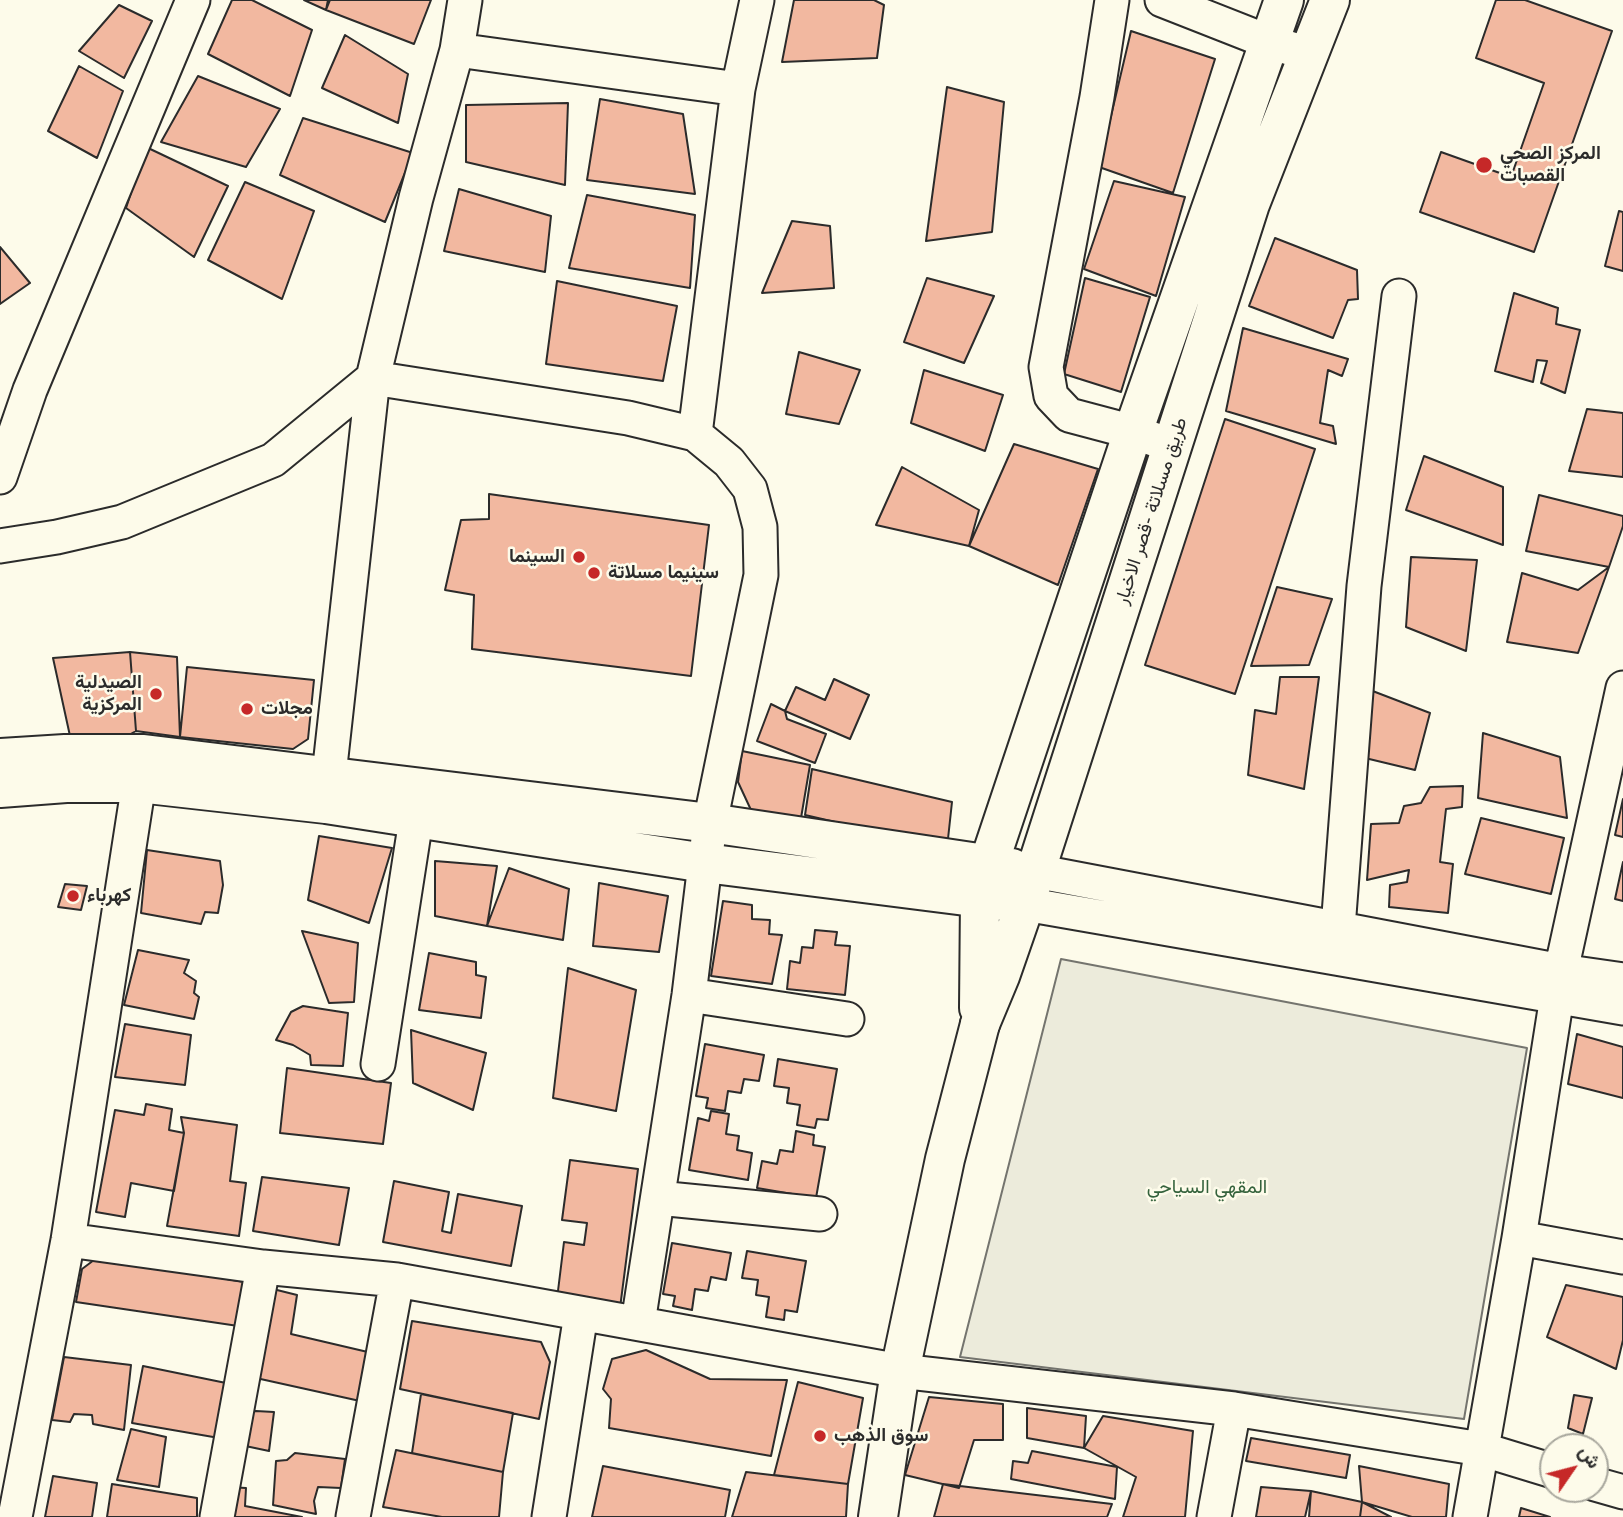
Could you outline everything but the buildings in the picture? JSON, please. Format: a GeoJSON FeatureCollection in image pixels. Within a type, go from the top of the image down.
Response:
{"type":"FeatureCollection","features":[{"type":"Feature","properties":{"kind":"main road"},"geometry":{"type":"LineString","coordinates":[[878,1517],[900,1371],[944,1159],[980,1024],[984,882],[1133,432],[1284,0]]}},
{"type":"Feature","properties":{"kind":"main road","name":"طريق مسلاتة -قصر الاخيار"},"geometry":{"type":"LineString","coordinates":[[980,1024],[1000,976],[1030,888],[1250,204],[1330,0]]}},
{"type":"Feature","properties":{"kind":"main road"},"geometry":{"type":"LineString","coordinates":[[0,758],[65,754],[326,804],[419,803],[710,823],[984,882]]}},
{"type":"Feature","properties":{"kind":"main road"},"geometry":{"type":"LineString","coordinates":[[0,788],[66,783],[141,769],[329,775],[419,803],[705,863],[984,882],[1030,888]]}},
{"type":"Feature","properties":{"kind":"street"},"geometry":{"type":"LineString","coordinates":[[0,477],[30,390],[192,0]]}},
{"type":"Feature","properties":{"kind":"street"},"geometry":{"type":"LineString","coordinates":[[329,775],[373,378],[416,198],[457,50],[465,0]]}},
{"type":"Feature","properties":{"kind":"street"},"geometry":{"type":"LineString","coordinates":[[695,434],[738,89],[757,0]]}},
{"type":"Feature","properties":{"kind":"street"},"geometry":{"type":"LineString","coordinates":[[1112,0],[1097,97],[1046,367],[1051,396],[1069,415],[1173,446]]}},
{"type":"Feature","properties":{"kind":"street"},"geometry":{"type":"LineString","coordinates":[[1162,0],[1269,42],[1309,54]]}},
{"type":"Feature","properties":{"kind":"street"},"geometry":{"type":"LineString","coordinates":[[457,50],[738,89]]}},
{"type":"Feature","properties":{"kind":"street"},"geometry":{"type":"LineString","coordinates":[[1338,928],[1364,586],[1399,296]]}},
{"type":"Feature","properties":{"kind":"street"},"geometry":{"type":"LineString","coordinates":[[0,546],[57,537],[122,522],[272,460],[373,378],[628,418],[695,434],[729,461],[750,489],[760,527],[761,575],[710,823],[689,995],[638,1324]]}},
{"type":"Feature","properties":{"kind":"street"},"geometry":{"type":"LineString","coordinates":[[1469,1517],[1520,1238],[1559,984],[1623,688]]}},
{"type":"Feature","properties":{"kind":"street"},"geometry":{"type":"LineString","coordinates":[[15,1517],[68,1240],[141,769]]}},
{"type":"Feature","properties":{"kind":"street"},"geometry":{"type":"LineString","coordinates":[[379,1063],[419,803]]}},
{"type":"Feature","properties":{"kind":"street"},"geometry":{"type":"LineString","coordinates":[[1030,888],[1338,928],[1559,984],[1623,1008]]}},
{"type":"Feature","properties":{"kind":"street"},"geometry":{"type":"LineString","coordinates":[[1030,888],[1559,984],[1623,980]]}},
{"type":"Feature","properties":{"kind":"street"},"geometry":{"type":"LineString","coordinates":[[689,995],[847,1019]]}},
{"type":"Feature","properties":{"kind":"street"},"geometry":{"type":"LineString","coordinates":[[658,1198],[820,1214]]}},
{"type":"Feature","properties":{"kind":"street"},"geometry":{"type":"LineString","coordinates":[[1520,1238],[1623,1257]]}},
{"type":"Feature","properties":{"kind":"street"},"geometry":{"type":"LineString","coordinates":[[68,1240],[263,1267],[397,1280],[900,1371],[1234,1409],[1480,1449],[1539,1467]]}},
{"type":"Feature","properties":{"kind":"street"},"geometry":{"type":"LineString","coordinates":[[218,1517],[263,1267]]}},
{"type":"Feature","properties":{"kind":"street"},"geometry":{"type":"LineString","coordinates":[[353,1517],[397,1280]]}},
{"type":"Feature","properties":{"kind":"street"},"geometry":{"type":"LineString","coordinates":[[549,1517],[581,1314]]}},
{"type":"Feature","properties":{"kind":"street"},"geometry":{"type":"LineString","coordinates":[[1214,1517],[1234,1409]]}},
{"type":"Feature","properties":{"kind":"green space","name":"المقهي السياحي"},"geometry":{"type":"Polygon","coordinates":[[[1061,959],[1527,1048],[1464,1419],[960,1357],[1061,959]]]}},
{"type":"Feature","properties":{"kind":"place","name":"المركز الصحي القصبات"},"geometry":{"type":"Point","coordinates":[1484,165]}},
{"type":"Feature","properties":{"kind":"place","name":"السينما"},"geometry":{"type":"Point","coordinates":[579,557]}},
{"type":"Feature","properties":{"kind":"place","name":"سينيما مسلاتة"},"geometry":{"type":"Point","coordinates":[594,573]}},
{"type":"Feature","properties":{"kind":"place","name":"الصيدلية المركزية"},"geometry":{"type":"Point","coordinates":[156,694]}},
{"type":"Feature","properties":{"kind":"place","name":"مجلات"},"geometry":{"type":"Point","coordinates":[247,709]}},
{"type":"Feature","properties":{"kind":"place","name":"كهرباء"},"geometry":{"type":"Point","coordinates":[73,896]}},
{"type":"Feature","properties":{"kind":"place","name":"سوق الذهب"},"geometry":{"type":"Point","coordinates":[820,1436]}}]}
